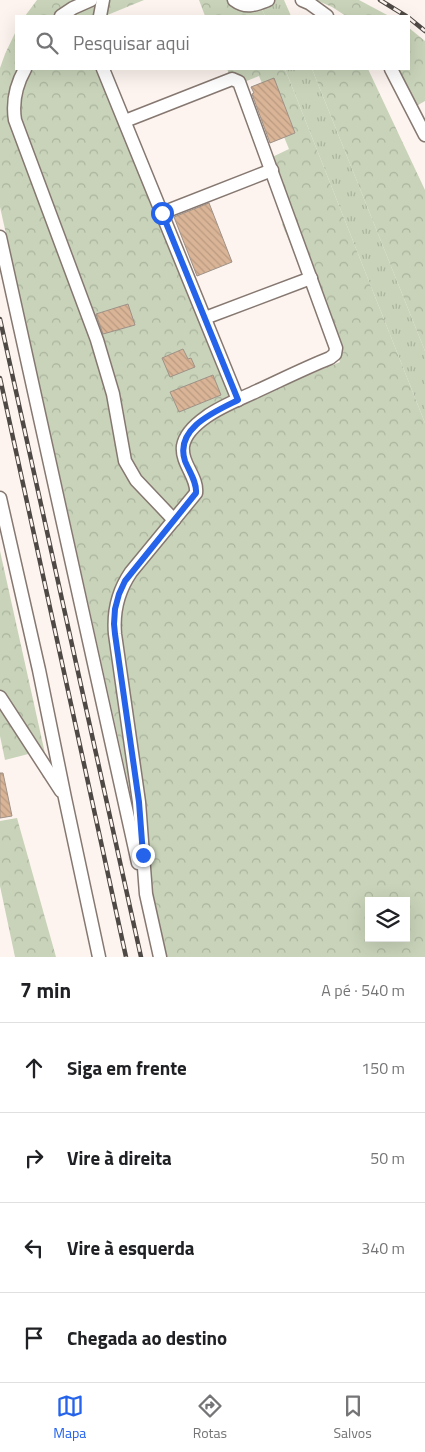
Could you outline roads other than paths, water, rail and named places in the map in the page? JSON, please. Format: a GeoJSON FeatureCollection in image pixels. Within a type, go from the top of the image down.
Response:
{"type":"FeatureCollection","features":[{"type":"Feature","properties":{"kind":"street"},"geometry":{"type":"LineString","coordinates":[[62,15],[91,0]]}},
{"type":"Feature","properties":{"kind":"street"},"geometry":{"type":"LineString","coordinates":[[100,15],[103,0]]}},
{"type":"Feature","properties":{"kind":"street"},"geometry":{"type":"LineString","coordinates":[[234,0],[242,5],[250,6],[268,0]]}},
{"type":"Feature","properties":{"kind":"street"},"geometry":{"type":"LineString","coordinates":[[302,0],[326,15]]}},
{"type":"Feature","properties":{"kind":"street"},"geometry":{"type":"LineString","coordinates":[[25,70],[15,91],[15,120],[97,340],[113,394],[125,461],[136,480],[174,520]]}},
{"type":"Feature","properties":{"kind":"street"},"geometry":{"type":"LineString","coordinates":[[103,70],[238,400]]}},
{"type":"Feature","properties":{"kind":"street"},"geometry":{"type":"LineString","coordinates":[[392,70],[425,135]]}},
{"type":"Feature","properties":{"kind":"street"},"geometry":{"type":"LineString","coordinates":[[125,121],[232,79],[240,84],[336,345],[335,354],[330,358],[208,415],[187,436],[184,446],[184,457],[195,484],[196,493],[125,581],[117,599],[114,614],[115,634],[140,810],[146,894],[160,957]]}},
{"type":"Feature","properties":{"kind":"street"},"geometry":{"type":"LineString","coordinates":[[162,213],[272,170]]}},
{"type":"Feature","properties":{"kind":"street"},"geometry":{"type":"LineString","coordinates":[[0,237],[137,858],[144,873]]}},
{"type":"Feature","properties":{"kind":"street"},"geometry":{"type":"LineString","coordinates":[[205,318],[311,278]]}},
{"type":"Feature","properties":{"kind":"street"},"geometry":{"type":"LineString","coordinates":[[0,498],[39,670],[99,957]]}},
{"type":"Feature","properties":{"kind":"street"},"geometry":{"type":"LineString","coordinates":[[0,697],[65,798]]}},
{"type":"Feature","properties":{"kind":"railway"},"geometry":{"type":"LineString","coordinates":[[380,0],[404,15]]}},
{"type":"Feature","properties":{"kind":"railway"},"geometry":{"type":"LineString","coordinates":[[410,19],[425,31]]}},
{"type":"Feature","properties":{"kind":"railway"},"geometry":{"type":"LineString","coordinates":[[0,319],[141,957]]}},
{"type":"Feature","properties":{"kind":"railway"},"geometry":{"type":"LineString","coordinates":[[0,378],[126,957]]}}]}
